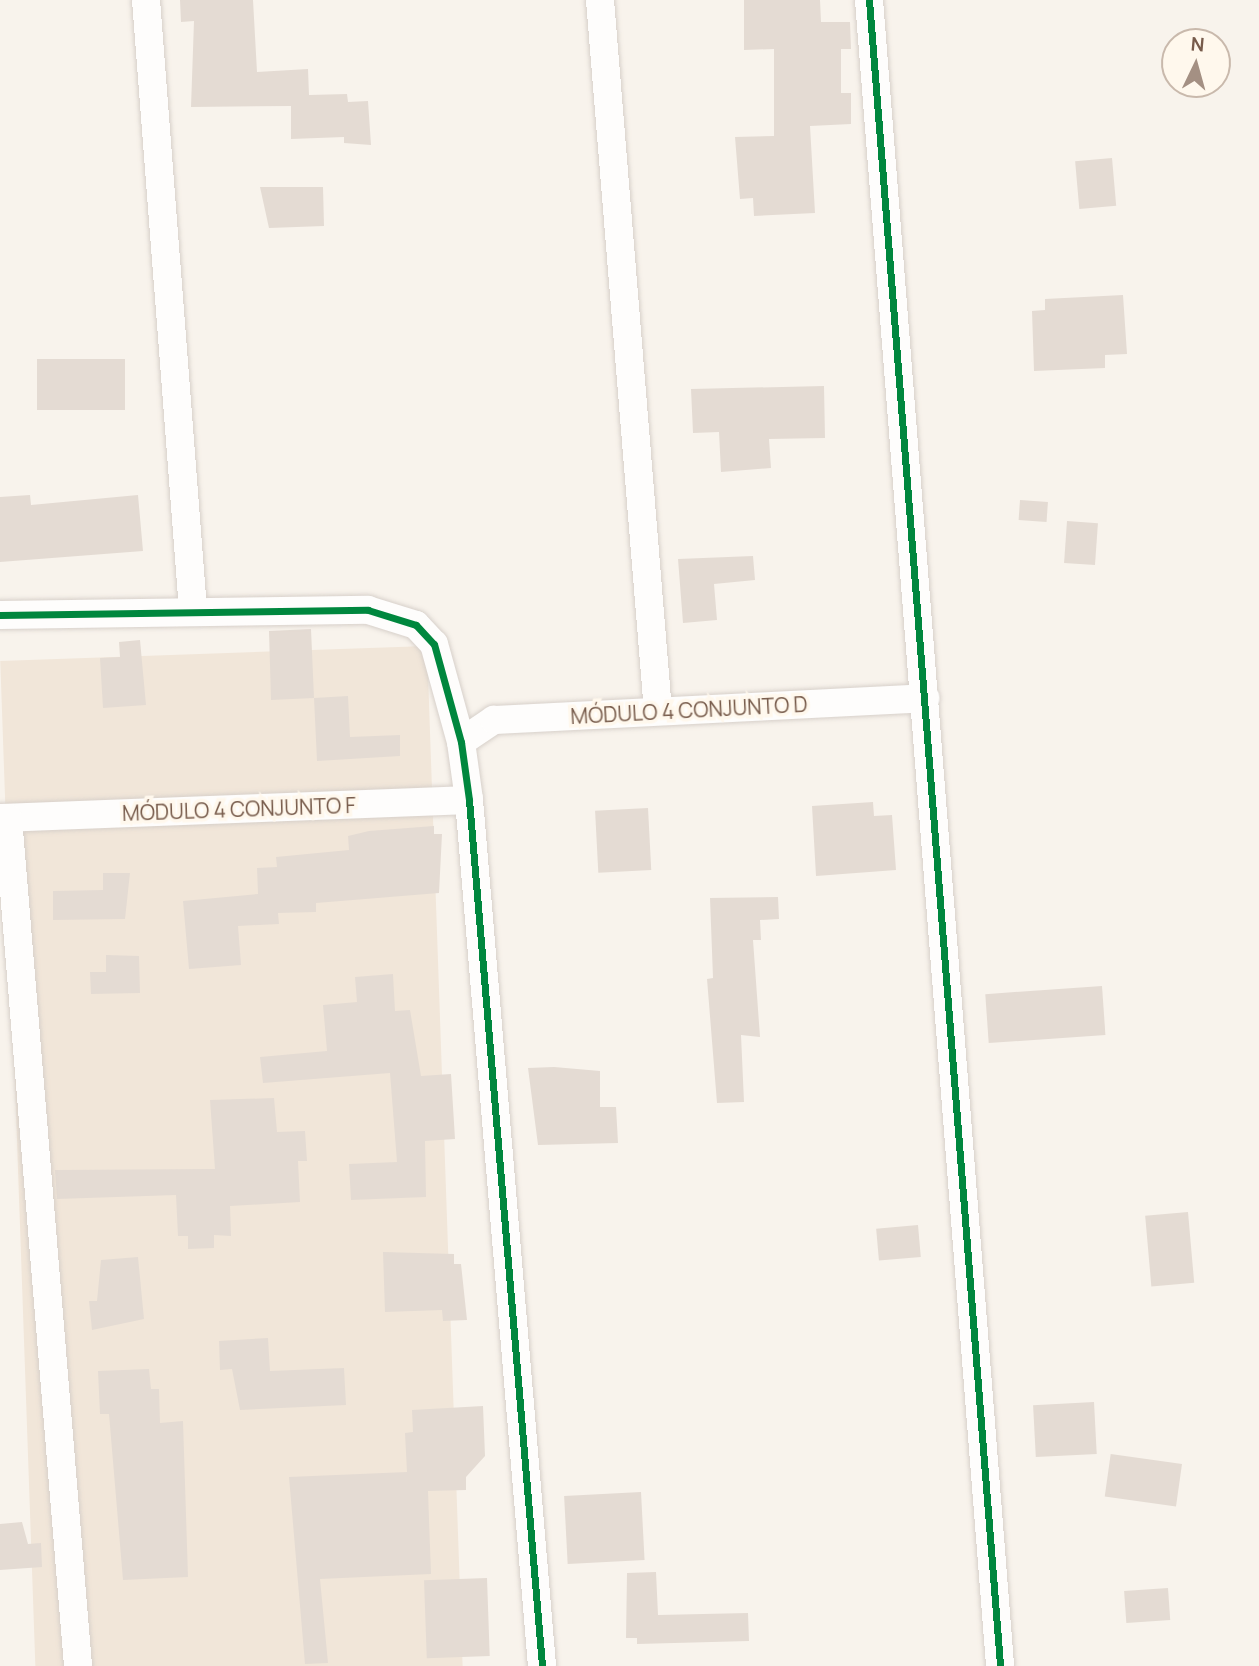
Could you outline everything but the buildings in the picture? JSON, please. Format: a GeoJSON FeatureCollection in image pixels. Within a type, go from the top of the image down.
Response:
{"type":"FeatureCollection","features":[{"type":"Feature","properties":{"kind":"street"},"geometry":{"type":"LineString","coordinates":[[146,0],[193,609]]}},
{"type":"Feature","properties":{"kind":"street"},"geometry":{"type":"LineString","coordinates":[[600,0],[658,711]]}},
{"type":"Feature","properties":{"kind":"street"},"geometry":{"type":"LineString","coordinates":[[869,0],[1000,1666]]}},
{"type":"Feature","properties":{"kind":"street"},"geometry":{"type":"LineString","coordinates":[[0,615],[193,609],[368,610],[416,625],[438,654],[461,741],[469,800],[542,1666]]}},
{"type":"Feature","properties":{"kind":"street","name":"MÓDULO 4 CONJUNTO D"},"geometry":{"type":"LineString","coordinates":[[461,741],[494,720],[925,698]]}},
{"type":"Feature","properties":{"kind":"street","name":"MÓDULO 4 CONJUNTO F"},"geometry":{"type":"LineString","coordinates":[[4,818],[469,800]]}},
{"type":"Feature","properties":{"kind":"street"},"geometry":{"type":"LineString","coordinates":[[4,818],[78,1666]]}},
{"type":"Feature","properties":{"kind":"shaded area"},"geometry":{"type":"Polygon","coordinates":[[[427,646],[463,1666],[35,1666],[0,661],[427,646]]]}},
{"type":"Feature","properties":{"kind":"cycle path"},"geometry":{"type":"LineString","coordinates":[[869,0],[1000,1666]]}},
{"type":"Feature","properties":{"kind":"cycle path"},"geometry":{"type":"LineString","coordinates":[[0,615],[368,610],[416,625],[434,644],[461,742],[469,800],[542,1666]]}}]}
